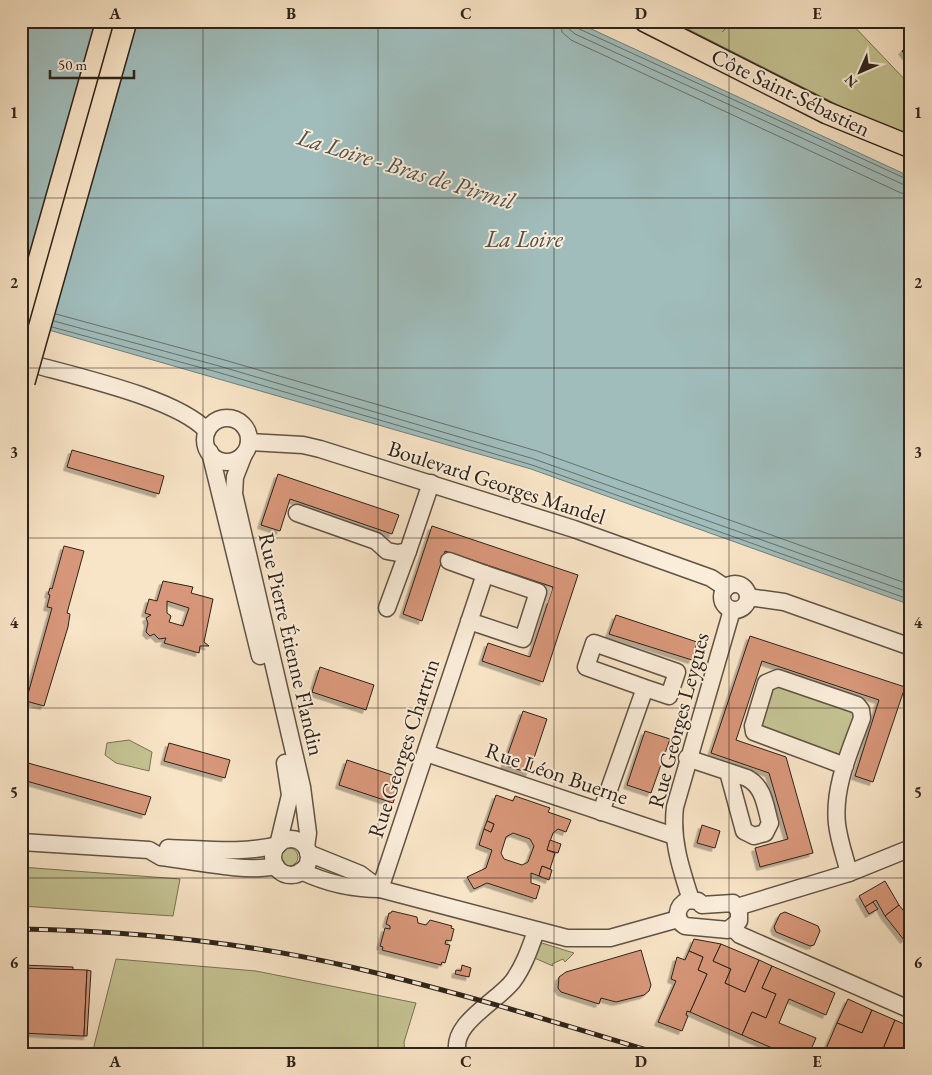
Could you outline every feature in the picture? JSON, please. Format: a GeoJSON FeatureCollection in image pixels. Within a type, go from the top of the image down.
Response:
{"type":"FeatureCollection","features":[{"type":"Feature","properties":{"kind":"main road"},"geometry":{"type":"LineString","coordinates":[[21,324],[107,21]]}},
{"type":"Feature","properties":{"kind":"main road"},"geometry":{"type":"LineString","coordinates":[[21,390],[126,21]]}},
{"type":"Feature","properties":{"kind":"main road","name":"Côte Saint-Sébastien"},"geometry":{"type":"LineString","coordinates":[[645,21],[827,113],[911,147]]}},
{"type":"Feature","properties":{"kind":"street"},"geometry":{"type":"LineString","coordinates":[[21,361],[167,405],[200,424],[207,432]]}},
{"type":"Feature","properties":{"kind":"street"},"geometry":{"type":"LineString","coordinates":[[231,418],[244,426],[246,448],[234,460],[219,460],[210,452],[206,442],[207,432],[215,422],[231,418]]}},
{"type":"Feature","properties":{"kind":"street","name":"Boulevard Georges Mandel"},"geometry":{"type":"LineString","coordinates":[[246,448],[312,447],[574,529],[711,578],[726,588]]}},
{"type":"Feature","properties":{"kind":"street","name":"Rue Pierre Étienne Flandin"},"geometry":{"type":"LineString","coordinates":[[246,448],[234,477],[234,494],[302,787],[308,833],[307,850]]}},
{"type":"Feature","properties":{"kind":"street","name":"Rue Pierre Étienne Flandin"},"geometry":{"type":"LineString","coordinates":[[210,452],[290,781],[288,807],[278,844]]}},
{"type":"Feature","properties":{"kind":"street"},"geometry":{"type":"LineString","coordinates":[[387,608],[431,483]]}},
{"type":"Feature","properties":{"kind":"street"},"geometry":{"type":"LineString","coordinates":[[297,513],[376,541],[387,551],[398,554],[408,551]]}},
{"type":"Feature","properties":{"kind":"street"},"geometry":{"type":"LineString","coordinates":[[449,561],[538,592],[523,639],[469,621]]}},
{"type":"Feature","properties":{"kind":"street","name":"Rue Georges Chartrin"},"geometry":{"type":"LineString","coordinates":[[380,889],[485,574]]}},
{"type":"Feature","properties":{"kind":"street"},"geometry":{"type":"LineString","coordinates":[[738,584],[745,589],[748,597],[743,608],[732,610],[723,600],[726,588],[738,584]]}},
{"type":"Feature","properties":{"kind":"street"},"geometry":{"type":"LineString","coordinates":[[748,597],[784,602],[911,647]]}},
{"type":"Feature","properties":{"kind":"street","name":"Rue Georges Leygues"},"geometry":{"type":"LineString","coordinates":[[703,903],[680,866],[674,836],[675,807],[687,758],[732,610]]}},
{"type":"Feature","properties":{"kind":"street"},"geometry":{"type":"LineString","coordinates":[[594,643],[677,672],[669,696],[645,688],[586,667],[594,643]]}},
{"type":"Feature","properties":{"kind":"street"},"geometry":{"type":"LineString","coordinates":[[845,766],[754,732],[753,726],[766,683],[778,678],[857,705],[861,710],[862,718],[845,766],[838,799],[837,822],[849,873]]}},
{"type":"Feature","properties":{"kind":"street"},"geometry":{"type":"LineString","coordinates":[[601,812],[645,688]]}},
{"type":"Feature","properties":{"kind":"street","name":"Rue Léon Buerne"},"geometry":{"type":"LineString","coordinates":[[426,753],[674,836]]}},
{"type":"Feature","properties":{"kind":"street"},"geometry":{"type":"LineString","coordinates":[[687,758],[728,772]]}},
{"type":"Feature","properties":{"kind":"street"},"geometry":{"type":"LineString","coordinates":[[153,852],[162,848],[265,848],[291,839],[298,841],[307,850],[360,874],[380,889]]}},
{"type":"Feature","properties":{"kind":"street"},"geometry":{"type":"LineString","coordinates":[[23,844],[149,850],[161,857],[248,868],[264,869],[276,866]]}},
{"type":"Feature","properties":{"kind":"street"},"geometry":{"type":"LineString","coordinates":[[278,844],[273,855],[276,866],[288,874],[301,871],[308,863],[307,850]]}},
{"type":"Feature","properties":{"kind":"street"},"geometry":{"type":"LineString","coordinates":[[737,907],[739,921],[726,928],[698,926],[689,928],[681,924],[678,919],[679,906],[728,902],[737,907],[849,873],[911,848]]}},
{"type":"Feature","properties":{"kind":"street"},"geometry":{"type":"LineString","coordinates":[[301,871],[313,877],[356,889],[380,889],[568,938],[610,938],[678,919]]}},
{"type":"Feature","properties":{"kind":"street"},"geometry":{"type":"LineString","coordinates":[[698,926],[705,914],[703,903]]}},
{"type":"Feature","properties":{"kind":"street"},"geometry":{"type":"LineString","coordinates":[[703,903],[712,918],[726,928],[911,1010]]}},
{"type":"Feature","properties":{"kind":"street"},"geometry":{"type":"LineString","coordinates":[[458,1054],[456,1047],[460,1031],[512,983],[522,967],[536,931]]}},
{"type":"Feature","properties":{"kind":"shaded area"},"geometry":{"type":"Polygon","coordinates":[[[672,21],[728,22],[730,24],[722,32],[734,21],[849,21],[911,86],[911,135],[844,108],[672,21]]]}},
{"type":"Feature","properties":{"kind":"shaded area"},"geometry":{"type":"Polygon","coordinates":[[[775,684],[853,710],[858,719],[846,753],[834,758],[760,726],[775,684]]]}},
{"type":"Feature","properties":{"kind":"shaded area"},"geometry":{"type":"Polygon","coordinates":[[[129,740],[152,752],[149,771],[116,763],[105,755],[107,743],[129,740]]]}},
{"type":"Feature","properties":{"kind":"shaded area"},"geometry":{"type":"Polygon","coordinates":[[[285,848],[293,848],[298,853],[296,864],[285,866],[280,861],[280,853],[285,848]]]}},
{"type":"Feature","properties":{"kind":"shaded area"},"geometry":{"type":"Polygon","coordinates":[[[21,867],[180,879],[173,916],[21,906],[21,867]]]}},
{"type":"Feature","properties":{"kind":"shaded area"},"geometry":{"type":"Polygon","coordinates":[[[542,943],[574,953],[565,962],[563,959],[552,964],[553,966],[532,957],[542,943]]]}},
{"type":"Feature","properties":{"kind":"shaded area"},"geometry":{"type":"Polygon","coordinates":[[[116,959],[256,971],[416,1003],[404,1042],[405,1054],[92,1054],[116,959]]]}},
{"type":"Feature","properties":{"kind":"water","name":"La Loire"},"geometry":{"type":"Polygon","coordinates":[[[21,21],[574,21],[911,177],[911,605],[531,469],[21,322],[21,21]]]}},
{"type":"Feature","properties":{"kind":"building"},"geometry":{"type":"Polygon","coordinates":[[[909,44],[911,53],[907,57],[902,51],[909,44]]]}},
{"type":"Feature","properties":{"kind":"building"},"geometry":{"type":"Polygon","coordinates":[[[72,450],[164,476],[159,494],[67,467],[72,450]]]}},
{"type":"Feature","properties":{"kind":"building"},"geometry":{"type":"Polygon","coordinates":[[[278,474],[399,515],[392,534],[290,499],[280,531],[261,525],[278,474]]]}},
{"type":"Feature","properties":{"kind":"building"},"geometry":{"type":"Polygon","coordinates":[[[432,526],[578,575],[543,682],[482,661],[488,643],[530,657],[553,587],[445,551],[422,621],[403,614],[432,526]]]}},
{"type":"Feature","properties":{"kind":"building"},"geometry":{"type":"Polygon","coordinates":[[[64,546],[84,551],[67,613],[70,614],[68,627],[44,706],[26,701],[52,608],[47,607],[50,595],[48,594],[50,588],[52,589],[64,546]]]}},
{"type":"Feature","properties":{"kind":"building"},"geometry":{"type":"Polygon","coordinates":[[[163,581],[193,587],[191,593],[213,599],[204,642],[209,646],[200,646],[199,653],[164,643],[166,638],[159,639],[154,634],[150,636],[146,632],[148,623],[146,618],[151,615],[145,613],[149,599],[157,601],[163,581]],[[167,601],[167,613],[171,616],[169,622],[183,626],[189,608],[167,601]]]}},
{"type":"Feature","properties":{"kind":"building"},"geometry":{"type":"Polygon","coordinates":[[[616,615],[697,642],[692,660],[609,634],[616,615]]]}},
{"type":"Feature","properties":{"kind":"building"},"geometry":{"type":"Polygon","coordinates":[[[750,636],[905,687],[873,782],[855,776],[879,700],[762,661],[736,740],[786,757],[813,853],[760,867],[755,848],[788,839],[769,773],[711,753],[750,636]]]}},
{"type":"Feature","properties":{"kind":"building"},"geometry":{"type":"Polygon","coordinates":[[[320,667],[374,685],[366,710],[312,692],[320,667]]]}},
{"type":"Feature","properties":{"kind":"building"},"geometry":{"type":"Polygon","coordinates":[[[523,711],[547,719],[529,773],[504,765],[523,711]]]}},
{"type":"Feature","properties":{"kind":"building"},"geometry":{"type":"Polygon","coordinates":[[[645,731],[670,739],[651,793],[627,785],[645,731]]]}},
{"type":"Feature","properties":{"kind":"building"},"geometry":{"type":"Polygon","coordinates":[[[169,743],[230,760],[225,778],[164,761],[169,743]]]}},
{"type":"Feature","properties":{"kind":"building"},"geometry":{"type":"Polygon","coordinates":[[[347,760],[401,778],[393,803],[339,785],[347,760]]]}},
{"type":"Feature","properties":{"kind":"building"},"geometry":{"type":"Polygon","coordinates":[[[28,763],[151,797],[145,815],[23,780],[28,763]]]}},
{"type":"Feature","properties":{"kind":"building"},"geometry":{"type":"Polygon","coordinates":[[[496,795],[513,801],[515,796],[550,808],[548,812],[571,820],[566,832],[558,829],[553,833],[547,850],[555,853],[550,869],[542,866],[539,876],[531,873],[531,883],[540,886],[536,899],[487,883],[474,889],[467,877],[486,868],[492,850],[479,845],[484,829],[491,832],[494,824],[487,821],[496,795]],[[513,833],[506,837],[501,853],[504,859],[522,865],[528,862],[534,846],[530,839],[513,833]]]}},
{"type":"Feature","properties":{"kind":"building"},"geometry":{"type":"Polygon","coordinates":[[[487,821],[494,824],[491,832],[484,829],[487,821]]]}},
{"type":"Feature","properties":{"kind":"building"},"geometry":{"type":"Polygon","coordinates":[[[702,825],[720,831],[715,848],[697,843],[702,825]]]}},
{"type":"Feature","properties":{"kind":"building"},"geometry":{"type":"Polygon","coordinates":[[[550,840],[561,844],[558,853],[547,850],[550,840]]]}},
{"type":"Feature","properties":{"kind":"building"},"geometry":{"type":"Polygon","coordinates":[[[542,866],[552,870],[549,880],[539,876],[542,866]]]}},
{"type":"Feature","properties":{"kind":"building"},"geometry":{"type":"Polygon","coordinates":[[[885,881],[899,905],[885,916],[876,900],[865,907],[859,896],[885,881]]]}},
{"type":"Feature","properties":{"kind":"building"},"geometry":{"type":"Polygon","coordinates":[[[873,902],[878,909],[869,914],[865,907],[873,902]]]}},
{"type":"Feature","properties":{"kind":"building"},"geometry":{"type":"Polygon","coordinates":[[[899,905],[911,920],[911,933],[904,940],[885,916],[899,905]]]}},
{"type":"Feature","properties":{"kind":"building"},"geometry":{"type":"Polygon","coordinates":[[[392,911],[417,917],[418,923],[426,925],[430,920],[452,926],[451,928],[454,929],[451,941],[446,940],[445,944],[450,945],[445,963],[442,962],[441,965],[382,950],[383,947],[380,946],[385,928],[390,929],[390,926],[386,924],[389,913],[392,911]]]}},
{"type":"Feature","properties":{"kind":"building"},"geometry":{"type":"Polygon","coordinates":[[[785,912],[818,926],[820,931],[814,945],[810,946],[776,932],[774,927],[780,914],[785,912]]]}},
{"type":"Feature","properties":{"kind":"building"},"geometry":{"type":"Polygon","coordinates":[[[694,939],[721,944],[713,961],[731,969],[725,983],[745,992],[759,960],[772,966],[762,988],[776,994],[766,1018],[752,1012],[742,1035],[690,1012],[707,974],[698,970],[703,957],[689,951],[694,939]]]}},
{"type":"Feature","properties":{"kind":"building"},"geometry":{"type":"Polygon","coordinates":[[[721,944],[759,960],[745,992],[725,983],[731,969],[713,961],[721,944]]]}},
{"type":"Feature","properties":{"kind":"building"},"geometry":{"type":"Polygon","coordinates":[[[641,950],[651,985],[649,991],[644,995],[616,1002],[601,998],[599,1004],[561,992],[558,988],[559,977],[566,972],[641,950]]]}},
{"type":"Feature","properties":{"kind":"building"},"geometry":{"type":"Polygon","coordinates":[[[689,951],[703,957],[698,970],[707,974],[690,1012],[687,1011],[686,1015],[688,1016],[682,1031],[658,1022],[676,981],[671,979],[677,957],[685,960],[689,951]]]}},
{"type":"Feature","properties":{"kind":"building"},"geometry":{"type":"Polygon","coordinates":[[[21,965],[73,967],[73,970],[21,968],[21,965]]]}},
{"type":"Feature","properties":{"kind":"building"},"geometry":{"type":"Polygon","coordinates":[[[462,965],[471,968],[469,977],[455,974],[456,970],[461,971],[462,965]]]}},
{"type":"Feature","properties":{"kind":"building"},"geometry":{"type":"Polygon","coordinates":[[[772,966],[835,993],[826,1015],[789,999],[779,1023],[816,1038],[809,1054],[786,1054],[742,1035],[752,1012],[766,1018],[776,994],[762,988],[772,966]]]}},
{"type":"Feature","properties":{"kind":"building"},"geometry":{"type":"Polygon","coordinates":[[[21,968],[87,970],[84,1036],[21,1033],[21,968]]]}},
{"type":"Feature","properties":{"kind":"building"},"geometry":{"type":"Polygon","coordinates":[[[87,970],[91,971],[87,1036],[84,1036],[87,970]]]}},
{"type":"Feature","properties":{"kind":"building"},"geometry":{"type":"Polygon","coordinates":[[[848,999],[872,1010],[862,1033],[837,1023],[848,999]]]}},
{"type":"Feature","properties":{"kind":"building"},"geometry":{"type":"Polygon","coordinates":[[[872,1010],[895,1020],[881,1054],[833,1054],[825,1051],[837,1023],[862,1033],[872,1010]]]}},
{"type":"Feature","properties":{"kind":"building"},"geometry":{"type":"Polygon","coordinates":[[[895,1020],[911,1027],[909,1054],[881,1054],[895,1020]]]}},
{"type":"Feature","properties":{"kind":"tunnel"},"geometry":{"type":"LineString","coordinates":[[538,592],[550,596]]}},
{"type":"Feature","properties":{"kind":"railway"},"geometry":{"type":"LineString","coordinates":[[21,929],[104,932],[187,939],[310,958],[390,976],[468,997],[660,1054]]}},
{"type":"Feature","properties":{"kind":"water label","name":"La Loire - Bras de Pirmil"},"geometry":{"type":"Point","coordinates":[406,169]}}]}
